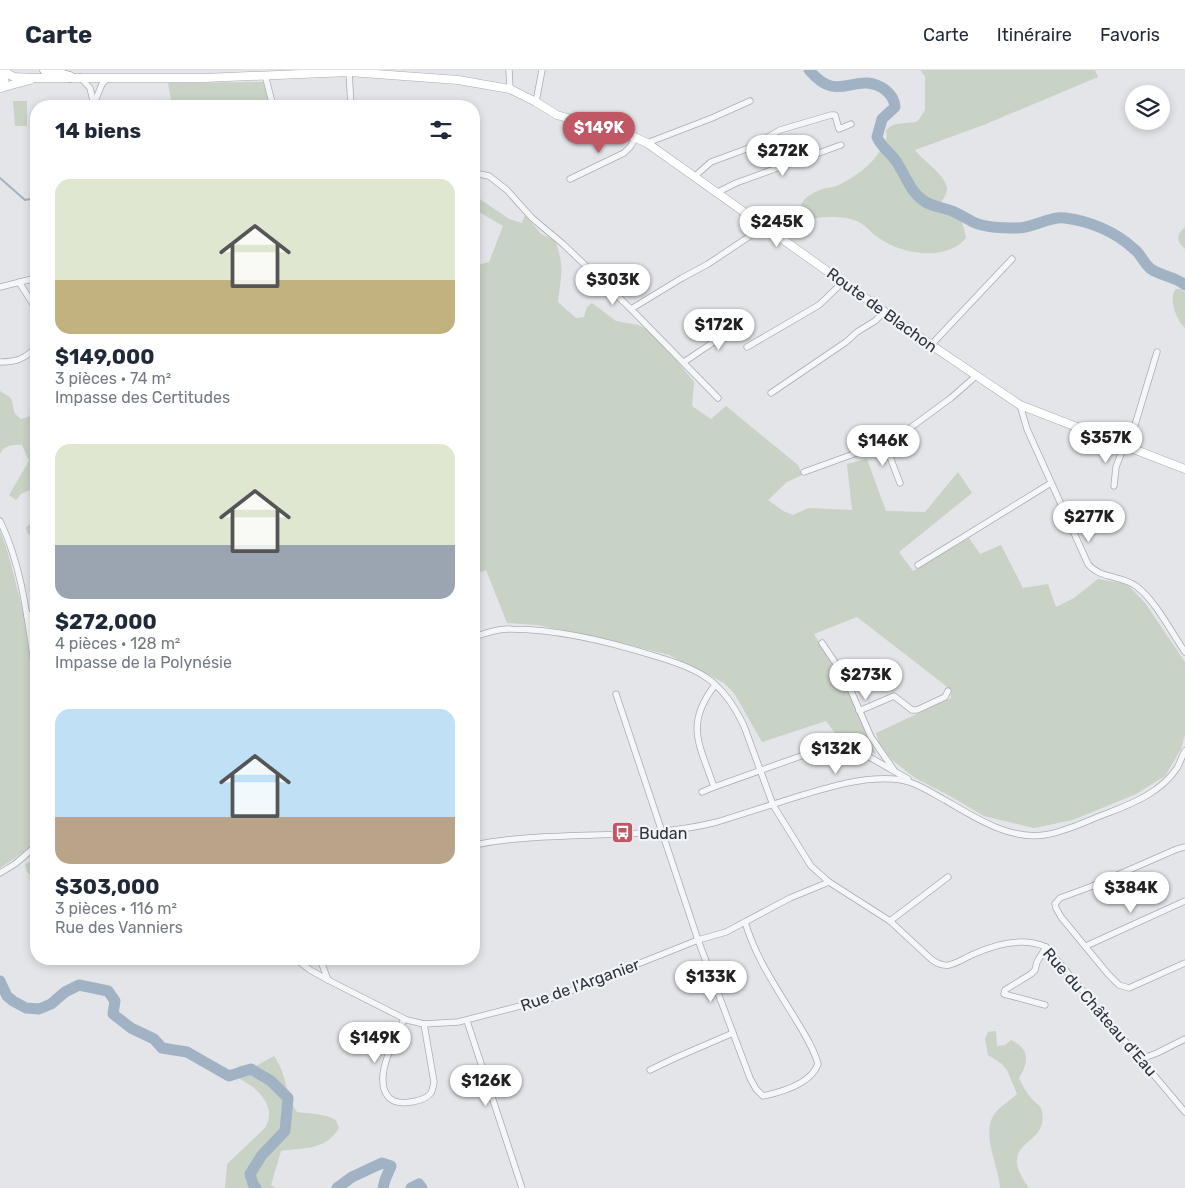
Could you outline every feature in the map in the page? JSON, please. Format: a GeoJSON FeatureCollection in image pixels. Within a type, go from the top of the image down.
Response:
{"type":"FeatureCollection","features":[{"type":"Feature","properties":{"kind":"highway"},"geometry":{"type":"LineString","coordinates":[[45,70],[75,77]]}},
{"type":"Feature","properties":{"kind":"main road"},"geometry":{"type":"LineString","coordinates":[[0,88],[4,80],[3,71]]}},
{"type":"Feature","properties":{"kind":"street"},"geometry":{"type":"LineString","coordinates":[[509,70],[510,88]]}},
{"type":"Feature","properties":{"kind":"street"},"geometry":{"type":"LineString","coordinates":[[536,102],[542,70]]}},
{"type":"Feature","properties":{"kind":"street","name":"Route de Blachon"},"geometry":{"type":"LineString","coordinates":[[3,71],[14,77],[34,78],[349,72],[458,80],[510,88],[562,117],[620,131],[647,143],[1020,406],[1185,469]]}},
{"type":"Feature","properties":{"kind":"street"},"geometry":{"type":"LineString","coordinates":[[349,72],[351,100]]}},
{"type":"Feature","properties":{"kind":"street"},"geometry":{"type":"LineString","coordinates":[[265,75],[271,100]]}},
{"type":"Feature","properties":{"kind":"street"},"geometry":{"type":"LineString","coordinates":[[75,77],[90,88],[92,100]]}},
{"type":"Feature","properties":{"kind":"street"},"geometry":{"type":"LineString","coordinates":[[95,100],[102,84],[109,77]]}},
{"type":"Feature","properties":{"kind":"street","name":"Route de Blachon"},"geometry":{"type":"LineString","coordinates":[[0,88],[34,78]]}},
{"type":"Feature","properties":{"kind":"street"},"geometry":{"type":"LineString","coordinates":[[647,143],[750,101]]}},
{"type":"Feature","properties":{"kind":"street"},"geometry":{"type":"LineString","coordinates":[[695,176],[711,162],[749,148],[780,130],[831,115],[834,115],[840,129],[851,124]]}},
{"type":"Feature","properties":{"kind":"street"},"geometry":{"type":"LineString","coordinates":[[570,179],[624,153],[636,137]]}},
{"type":"Feature","properties":{"kind":"street"},"geometry":{"type":"LineString","coordinates":[[718,192],[736,183],[841,145]]}},
{"type":"Feature","properties":{"kind":"street"},"geometry":{"type":"LineString","coordinates":[[480,174],[489,176],[507,190],[532,218],[563,244],[631,309],[718,398]]}},
{"type":"Feature","properties":{"kind":"street"},"geometry":{"type":"LineString","coordinates":[[631,309],[682,278],[703,268],[765,226]]}},
{"type":"Feature","properties":{"kind":"street"},"geometry":{"type":"LineString","coordinates":[[931,345],[1012,259]]}},
{"type":"Feature","properties":{"kind":"street"},"geometry":{"type":"LineString","coordinates":[[0,287],[30,279]]}},
{"type":"Feature","properties":{"kind":"street"},"geometry":{"type":"LineString","coordinates":[[19,282],[30,299]]}},
{"type":"Feature","properties":{"kind":"street"},"geometry":{"type":"LineString","coordinates":[[747,347],[819,306],[843,282]]}},
{"type":"Feature","properties":{"kind":"street"},"geometry":{"type":"LineString","coordinates":[[771,393],[846,342],[885,312]]}},
{"type":"Feature","properties":{"kind":"street"},"geometry":{"type":"LineString","coordinates":[[684,362],[742,322]]}},
{"type":"Feature","properties":{"kind":"street"},"geometry":{"type":"LineString","coordinates":[[0,362],[13,362],[22,359],[30,352]]}},
{"type":"Feature","properties":{"kind":"street"},"geometry":{"type":"LineString","coordinates":[[1114,486],[1116,467],[1126,447],[1156,352]]}},
{"type":"Feature","properties":{"kind":"street"},"geometry":{"type":"LineString","coordinates":[[804,472],[885,444],[908,431],[976,376]]}},
{"type":"Feature","properties":{"kind":"street"},"geometry":{"type":"LineString","coordinates":[[1020,406],[1025,425],[1088,564],[1100,574],[1125,580],[1139,588],[1185,652]]}},
{"type":"Feature","properties":{"kind":"street"},"geometry":{"type":"LineString","coordinates":[[885,444],[900,483]]}},
{"type":"Feature","properties":{"kind":"street"},"geometry":{"type":"LineString","coordinates":[[918,566],[1051,483]]}},
{"type":"Feature","properties":{"kind":"street"},"geometry":{"type":"LineString","coordinates":[[0,521],[10,544],[30,636]]}},
{"type":"Feature","properties":{"kind":"street","name":"Rue du Château d'Eau"},"geometry":{"type":"LineString","coordinates":[[480,635],[509,628],[541,630],[623,645],[675,662],[709,679],[729,700],[741,720],[773,805],[811,866],[829,882],[890,922],[931,959],[943,965],[952,964],[981,951],[1009,943],[1028,942],[1046,947],[1185,1112]]}},
{"type":"Feature","properties":{"kind":"street"},"geometry":{"type":"LineString","coordinates":[[822,642],[845,676],[872,737],[895,772]]}},
{"type":"Feature","properties":{"kind":"street"},"geometry":{"type":"LineString","coordinates":[[714,788],[696,728],[701,705],[715,685]]}},
{"type":"Feature","properties":{"kind":"street"},"geometry":{"type":"LineString","coordinates":[[859,711],[894,696],[912,710],[916,710],[944,697],[948,690]]}},
{"type":"Feature","properties":{"kind":"street"},"geometry":{"type":"LineString","coordinates":[[616,694],[660,831],[698,940],[756,1090],[763,1096],[795,1086],[812,1073],[818,1064],[816,1056],[752,946],[745,922]]}},
{"type":"Feature","properties":{"kind":"street"},"geometry":{"type":"LineString","coordinates":[[702,792],[840,744],[855,749],[986,823],[1020,834],[1043,835],[1116,810],[1148,795],[1158,788],[1178,767],[1185,751]]}},
{"type":"Feature","properties":{"kind":"street"},"geometry":{"type":"LineString","coordinates":[[1181,759],[1185,765]]}},
{"type":"Feature","properties":{"kind":"street"},"geometry":{"type":"LineString","coordinates":[[480,844],[514,838],[660,831],[708,824],[856,780],[891,779],[914,783]]}},
{"type":"Feature","properties":{"kind":"street"},"geometry":{"type":"LineString","coordinates":[[1185,848],[1178,849],[1058,899],[1055,904],[1057,911],[1119,985],[1129,988],[1185,963]]}},
{"type":"Feature","properties":{"kind":"street"},"geometry":{"type":"LineString","coordinates":[[0,872],[15,864],[30,851]]}},
{"type":"Feature","properties":{"kind":"street"},"geometry":{"type":"LineString","coordinates":[[890,922],[948,877]]}},
{"type":"Feature","properties":{"kind":"street","name":"Rue de l'Arganier"},"geometry":{"type":"LineString","coordinates":[[304,965],[328,980],[404,1019],[424,1024],[467,1021],[556,997],[698,940],[726,932],[790,898],[829,882]]}},
{"type":"Feature","properties":{"kind":"street"},"geometry":{"type":"LineString","coordinates":[[1086,946],[1185,901]]}},
{"type":"Feature","properties":{"kind":"street"},"geometry":{"type":"LineString","coordinates":[[1044,1004],[1004,994],[1005,990],[1035,970],[1037,962],[1046,947]]}},
{"type":"Feature","properties":{"kind":"street"},"geometry":{"type":"LineString","coordinates":[[322,965],[328,980]]}},
{"type":"Feature","properties":{"kind":"street"},"geometry":{"type":"LineString","coordinates":[[404,1019],[385,1064],[382,1080],[387,1096],[395,1101],[418,1101],[426,1098],[432,1091],[434,1082],[424,1024]]}},
{"type":"Feature","properties":{"kind":"street"},"geometry":{"type":"LineString","coordinates":[[467,1021],[522,1188]]}},
{"type":"Feature","properties":{"kind":"street"},"geometry":{"type":"LineString","coordinates":[[650,1070],[733,1033]]}},
{"type":"Feature","properties":{"kind":"street"},"geometry":{"type":"LineString","coordinates":[[1141,1058],[1157,1053],[1185,1039]]}},
{"type":"Feature","properties":{"kind":"shaded area"},"geometry":{"type":"Polygon","coordinates":[[[920,70],[1095,70],[1098,77],[986,124],[915,150],[939,174],[946,184],[946,193],[940,204],[943,211],[962,221],[966,238],[948,250],[926,253],[902,249],[882,240],[862,224],[849,219],[822,217],[807,222],[799,220],[800,208],[805,199],[820,190],[839,185],[869,165],[884,144],[886,131],[889,128],[896,124],[918,121],[925,110],[925,76],[920,70]]]}},
{"type":"Feature","properties":{"kind":"shaded area"},"geometry":{"type":"Polygon","coordinates":[[[263,82],[268,100],[171,100],[168,83],[263,82]]]}},
{"type":"Feature","properties":{"kind":"shaded area"},"geometry":{"type":"Polygon","coordinates":[[[13,101],[27,101],[27,126],[15,126],[13,101]]]}},
{"type":"Feature","properties":{"kind":"shaded area"},"geometry":{"type":"Polygon","coordinates":[[[480,199],[509,219],[522,223],[525,215],[541,234],[555,240],[561,265],[558,302],[576,318],[584,317],[587,307],[592,303],[616,321],[638,325],[651,331],[694,382],[692,406],[711,419],[726,406],[798,465],[802,475],[787,482],[768,500],[783,511],[793,515],[808,508],[852,510],[847,464],[867,459],[886,511],[925,512],[958,472],[972,493],[899,552],[913,571],[969,538],[980,554],[1001,545],[1023,588],[1048,584],[1056,607],[1074,598],[1098,579],[1127,584],[1145,603],[1185,662],[1185,735],[1181,749],[1165,776],[1136,794],[1073,820],[1034,828],[984,816],[915,778],[892,760],[879,743],[876,733],[951,698],[950,689],[857,617],[814,634],[846,687],[876,754],[837,736],[826,721],[762,742],[734,693],[724,683],[669,655],[606,639],[537,625],[507,623],[486,570],[480,572],[480,264],[489,262],[503,226],[480,213],[480,199]]]}},
{"type":"Feature","properties":{"kind":"shaded area"},"geometry":{"type":"Polygon","coordinates":[[[1185,227],[1185,249],[1178,238],[1185,227]]]}},
{"type":"Feature","properties":{"kind":"shaded area"},"geometry":{"type":"Polygon","coordinates":[[[1176,289],[1185,292],[1185,328],[1174,309],[1173,298],[1176,289]]]}},
{"type":"Feature","properties":{"kind":"shaded area"},"geometry":{"type":"Polygon","coordinates":[[[0,391],[11,398],[15,414],[21,419],[30,415],[30,490],[21,494],[16,500],[9,495],[29,461],[22,445],[9,446],[0,454],[0,391]]]}},
{"type":"Feature","properties":{"kind":"shaded area"},"geometry":{"type":"Polygon","coordinates":[[[30,525],[30,535],[27,533],[26,527],[30,525]]]}},
{"type":"Feature","properties":{"kind":"shaded area"},"geometry":{"type":"Polygon","coordinates":[[[0,531],[8,553],[23,611],[30,657],[30,846],[0,868],[0,531]]]}},
{"type":"Feature","properties":{"kind":"shaded area"},"geometry":{"type":"Polygon","coordinates":[[[30,862],[30,875],[27,872],[25,864],[30,862]]]}},
{"type":"Feature","properties":{"kind":"shaded area"},"geometry":{"type":"Polygon","coordinates":[[[996,1031],[997,1046],[1005,1045],[1011,1040],[1022,1047],[1025,1052],[1025,1067],[1019,1078],[1027,1093],[1042,1112],[1042,1124],[1038,1132],[1019,1152],[1017,1161],[1020,1172],[1029,1188],[1000,1188],[991,1149],[989,1129],[991,1120],[998,1109],[1017,1094],[1007,1070],[1002,1064],[988,1055],[985,1039],[988,1032],[996,1031]]]}},
{"type":"Feature","properties":{"kind":"shaded area"},"geometry":{"type":"Polygon","coordinates":[[[274,1056],[282,1070],[293,1106],[297,1112],[331,1118],[336,1120],[339,1128],[327,1141],[314,1147],[281,1151],[271,1185],[276,1188],[225,1188],[227,1164],[265,1128],[269,1117],[266,1102],[254,1088],[241,1080],[235,1073],[239,1066],[254,1067],[274,1056]]]}},
{"type":"Feature","properties":{"kind":"waterway"},"geometry":{"type":"LineString","coordinates":[[809,70],[819,80],[831,86],[840,87],[867,83],[877,85],[886,90],[892,97],[895,107],[882,119],[877,137],[896,161],[915,193],[927,203],[952,211],[973,222],[989,227],[1023,227],[1059,218],[1074,219],[1093,225],[1119,237],[1127,243],[1151,269],[1185,285]]}},
{"type":"Feature","properties":{"kind":"waterway"},"geometry":{"type":"LineString","coordinates":[[0,178],[25,200],[30,199]]}},
{"type":"Feature","properties":{"kind":"waterway"},"geometry":{"type":"LineString","coordinates":[[0,981],[7,996],[26,1008],[39,1009],[51,1004],[65,992],[79,985],[108,991],[115,1001],[113,1014],[131,1028],[154,1039],[162,1048],[187,1052],[229,1076],[251,1069],[271,1081],[288,1098],[285,1131],[262,1155],[250,1174],[256,1188]]}},
{"type":"Feature","properties":{"kind":"waterway"},"geometry":{"type":"LineString","coordinates":[[337,1188],[352,1177],[382,1163],[391,1166],[383,1188]]}},
{"type":"Feature","properties":{"kind":"waterway"},"geometry":{"type":"LineString","coordinates":[[411,1188],[419,1184],[422,1188]]}},
{"type":"Feature","properties":{"kind":"place","name":"Budan"},"geometry":{"type":"Point","coordinates":[623,833]}}]}
